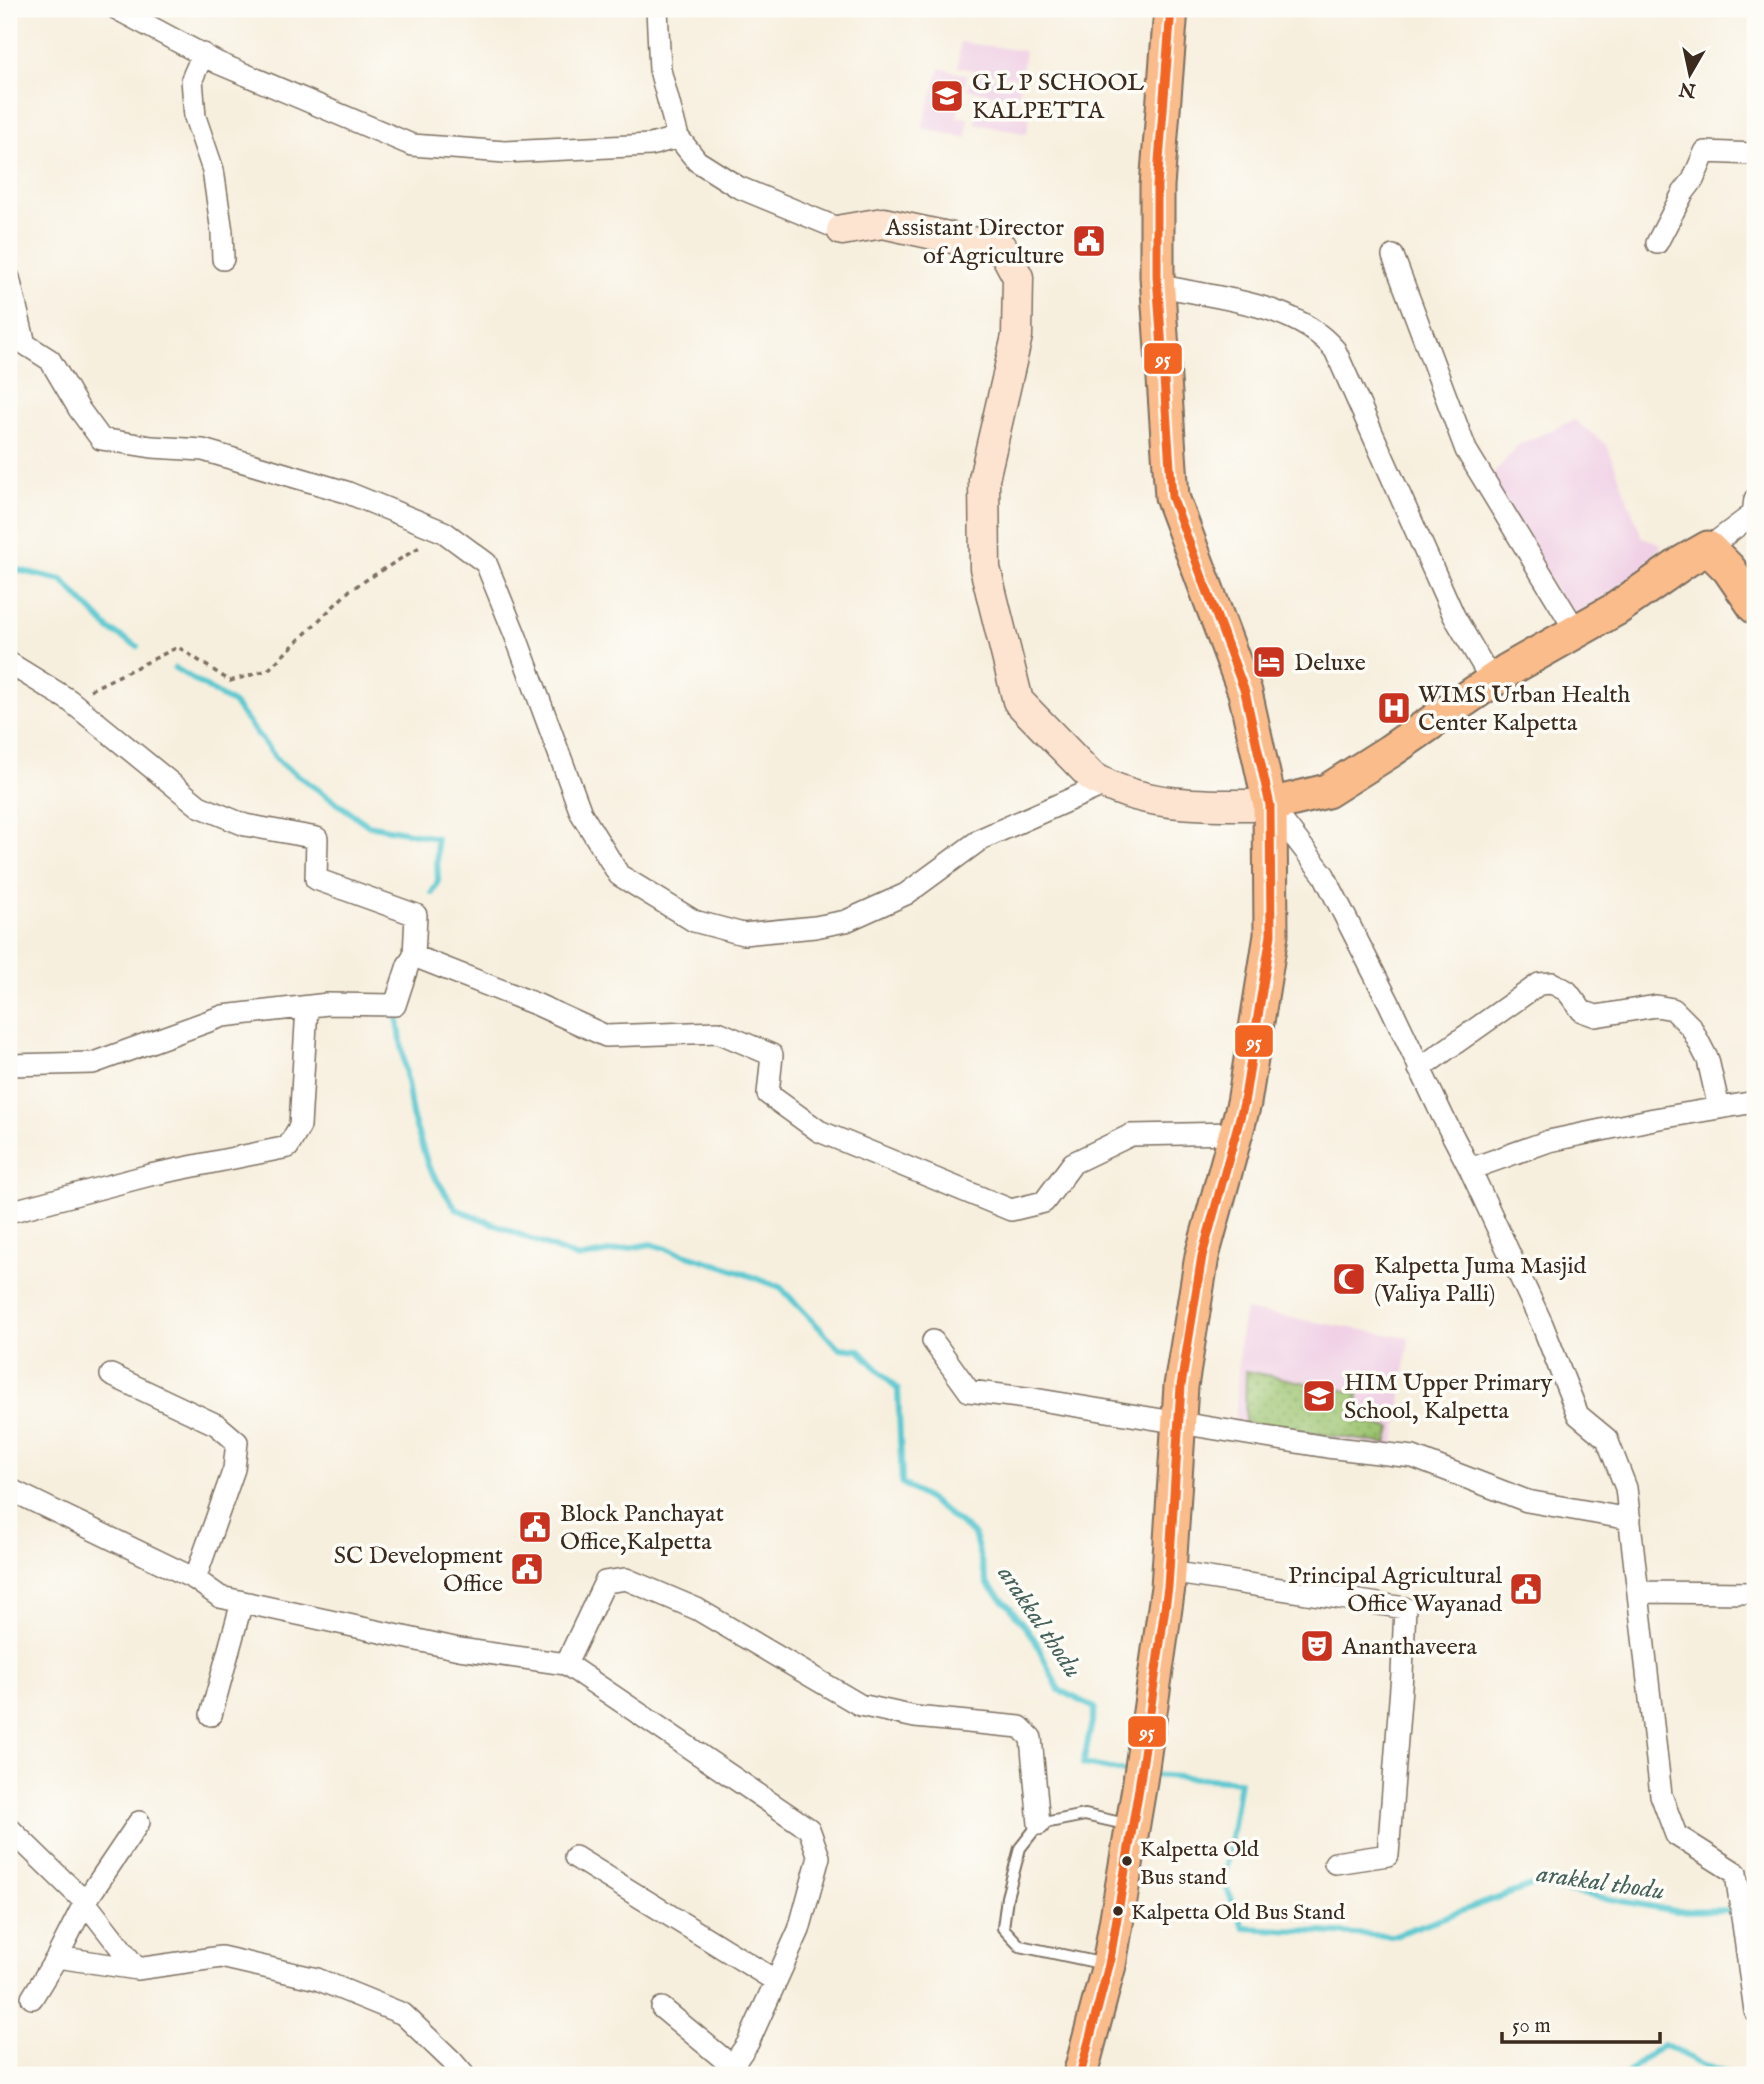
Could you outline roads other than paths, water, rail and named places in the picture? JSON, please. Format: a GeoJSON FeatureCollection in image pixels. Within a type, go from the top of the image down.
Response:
{"type":"FeatureCollection","features":[{"type":"Feature","properties":{"kind":"main road"},"geometry":{"type":"LineString","coordinates":[[1080,2075],[1109,1965],[1141,1774],[1169,1572],[1181,1386],[1202,1256],[1244,1103],[1271,935],[1270,805],[1245,692],[1172,497],[1157,288],[1157,186],[1171,9]]}},
{"type":"Feature","properties":{"kind":"main road"},"geometry":{"type":"LineString","coordinates":[[842,230],[883,223],[1003,249],[1018,277],[1017,336],[984,479],[985,568],[1018,701],[1091,776],[1105,784],[1160,802],[1270,805],[1327,791],[1492,681],[1616,609],[1708,548],[1730,569],[1755,607]]}},
{"type":"Feature","properties":{"kind":"street"},"geometry":{"type":"LineString","coordinates":[[117,9],[218,63],[412,145],[505,152],[651,145],[678,137]]}},
{"type":"Feature","properties":{"kind":"street"},"geometry":{"type":"LineString","coordinates":[[657,9],[660,70],[678,137],[697,161],[738,187],[842,230]]}},
{"type":"Feature","properties":{"kind":"street"},"geometry":{"type":"LineString","coordinates":[[202,54],[192,79],[195,117],[213,170],[223,259]]}},
{"type":"Feature","properties":{"kind":"street"},"geometry":{"type":"LineString","coordinates":[[1657,243],[1683,193],[1693,180],[1705,152],[1755,154]]}},
{"type":"Feature","properties":{"kind":"street"},"geometry":{"type":"LineString","coordinates":[[1393,256],[1466,450],[1576,631]]}},
{"type":"Feature","properties":{"kind":"street"},"geometry":{"type":"LineString","coordinates":[[9,278],[25,344],[50,360],[79,409],[101,439],[152,447],[203,450],[346,492],[444,532],[486,563],[581,813],[619,875],[694,921],[743,934],[846,921],[906,894],[981,839],[1105,784]]}},
{"type":"Feature","properties":{"kind":"street"},"geometry":{"type":"LineString","coordinates":[[1157,288],[1167,287],[1278,310],[1324,337],[1335,350],[1454,616],[1492,681]]}},
{"type":"Feature","properties":{"kind":"street"},"geometry":{"type":"LineString","coordinates":[[1708,548],[1753,514],[1755,499]]}},
{"type":"Feature","properties":{"kind":"street"},"geometry":{"type":"LineString","coordinates":[[9,663],[69,700],[199,806],[245,825],[317,838],[316,879],[416,915],[414,956],[408,965],[396,1005],[328,1004],[223,1016],[93,1063],[9,1065]]}},
{"type":"Feature","properties":{"kind":"street"},"geometry":{"type":"LineString","coordinates":[[1270,805],[1324,875],[1470,1169],[1542,1324],[1578,1415],[1607,1439],[1626,1488],[1661,1795],[1676,1835],[1736,1873],[1755,2011]]}},
{"type":"Feature","properties":{"kind":"street"},"geometry":{"type":"LineString","coordinates":[[414,956],[538,1005],[606,1036],[719,1032],[772,1055],[768,1094],[819,1131],[1012,1210],[1044,1202],[1073,1163],[1131,1135],[1236,1133]]}},
{"type":"Feature","properties":{"kind":"street"},"geometry":{"type":"LineString","coordinates":[[1419,1069],[1539,984],[1552,983],[1567,991],[1582,1011],[1596,1016],[1656,1006],[1673,1009],[1690,1027],[1708,1060],[1719,1108]]}},
{"type":"Feature","properties":{"kind":"street"},"geometry":{"type":"LineString","coordinates":[[9,1212],[150,1175],[288,1147],[300,1126],[307,1007]]}},
{"type":"Feature","properties":{"kind":"street"},"geometry":{"type":"LineString","coordinates":[[1470,1169],[1549,1141],[1755,1102]]}},
{"type":"Feature","properties":{"kind":"street"},"geometry":{"type":"LineString","coordinates":[[933,1340],[968,1391],[1034,1399],[1327,1447],[1413,1457],[1527,1501],[1630,1518]]}},
{"type":"Feature","properties":{"kind":"street"},"geometry":{"type":"LineString","coordinates":[[111,1375],[217,1425],[237,1442],[234,1469],[195,1579]]}},
{"type":"Feature","properties":{"kind":"street"},"geometry":{"type":"LineString","coordinates":[[9,1489],[195,1579],[220,1597],[459,1649],[566,1664],[809,1829],[819,1857],[799,1930],[748,2043],[729,2071],[662,2008]]}},
{"type":"Feature","properties":{"kind":"street"},"geometry":{"type":"LineString","coordinates":[[1169,1572],[1405,1608],[1388,1855],[1335,1863]]}},
{"type":"Feature","properties":{"kind":"street"},"geometry":{"type":"LineString","coordinates":[[566,1664],[605,1582],[626,1578],[697,1609],[860,1705],[915,1717],[1020,1727],[1031,1738],[1039,1824]]}},
{"type":"Feature","properties":{"kind":"street"},"geometry":{"type":"LineString","coordinates":[[1638,1592],[1755,1593]]}},
{"type":"Feature","properties":{"kind":"street"},"geometry":{"type":"LineString","coordinates":[[211,1715],[242,1602]]}},
{"type":"Feature","properties":{"kind":"street"},"geometry":{"type":"LineString","coordinates":[[32,1998],[85,1902],[139,1822]]}},
{"type":"Feature","properties":{"kind":"street"},"geometry":{"type":"LineString","coordinates":[[9,1828],[85,1902],[137,1969]]}},
{"type":"Feature","properties":{"kind":"street"},"geometry":{"type":"LineString","coordinates":[[575,1857],[776,1981]]}},
{"type":"Feature","properties":{"kind":"street"},"geometry":{"type":"LineString","coordinates":[[57,1957],[137,1969],[221,1957],[317,1979],[403,2014],[464,2075]]}},
{"type":"Feature","properties":{"kind":"lane"},"geometry":{"type":"LineString","coordinates":[[1109,1965],[1020,1945],[1003,1928],[1007,1897],[1020,1848],[1039,1824],[1085,1815],[1132,1825]]}},
{"type":"Feature","properties":{"kind":"waterway"},"geometry":{"type":"LineString","coordinates":[[9,568],[62,580],[110,630],[137,646]]}},
{"type":"Feature","properties":{"kind":"waterway","name":"arakkal thodu"},"geometry":{"type":"LineString","coordinates":[[175,668],[234,704],[279,762],[368,825],[436,838],[438,881],[432,893]]}},
{"type":"Feature","properties":{"kind":"waterway","name":"arakkal thodu"},"geometry":{"type":"LineString","coordinates":[[396,1007],[412,1115],[429,1168],[456,1209],[578,1258],[651,1244],[726,1267],[780,1287],[839,1348],[859,1350],[898,1390],[902,1483],[974,1534],[987,1584],[1009,1606],[1035,1640],[1059,1690],[1095,1708],[1083,1764],[1133,1773]]}},
{"type":"Feature","properties":{"kind":"waterway","name":"arakkal thodu"},"geometry":{"type":"LineString","coordinates":[[1150,1775],[1240,1781],[1224,1882],[1244,1928],[1392,1936],[1534,1885],[1675,1911],[1736,1910]]}},
{"type":"Feature","properties":{"kind":"waterway"},"geometry":{"type":"LineString","coordinates":[[1626,2075],[1663,2045],[1708,2067],[1735,2075]]}},
{"type":"Feature","properties":{"kind":"place","name":"G L P SCHOOL KALPETTA"},"geometry":{"type":"Point","coordinates":[947,96]}},
{"type":"Feature","properties":{"kind":"place","name":"Assistant Director of Agriculture"},"geometry":{"type":"Point","coordinates":[1089,241]}},
{"type":"Feature","properties":{"kind":"place","name":"Deluxe"},"geometry":{"type":"Point","coordinates":[1269,662]}},
{"type":"Feature","properties":{"kind":"place","name":"WIMS Urban Health Center Kalpetta"},"geometry":{"type":"Point","coordinates":[1394,708]}},
{"type":"Feature","properties":{"kind":"place","name":"Kalpetta Juma Masjid (Valiya Palli)"},"geometry":{"type":"Point","coordinates":[1349,1279]}},
{"type":"Feature","properties":{"kind":"place","name":"HIM Upper Primary School, Kalpetta"},"geometry":{"type":"Point","coordinates":[1319,1396]}},
{"type":"Feature","properties":{"kind":"place","name":"Block Panchayat Office,Kalpetta"},"geometry":{"type":"Point","coordinates":[535,1527]}},
{"type":"Feature","properties":{"kind":"place","name":"SC Development Office"},"geometry":{"type":"Point","coordinates":[527,1569]}},
{"type":"Feature","properties":{"kind":"place","name":"Principal Agricultural Office Wayanad"},"geometry":{"type":"Point","coordinates":[1526,1589]}},
{"type":"Feature","properties":{"kind":"place","name":"Ananthaveera"},"geometry":{"type":"Point","coordinates":[1317,1646]}},
{"type":"Feature","properties":{"kind":"place","name":"Kalpetta Old Bus stand"},"geometry":{"type":"Point","coordinates":[1127,1861]}},
{"type":"Feature","properties":{"kind":"place","name":"Kalpetta Old Bus Stand"},"geometry":{"type":"Point","coordinates":[1118,1911]}}]}
